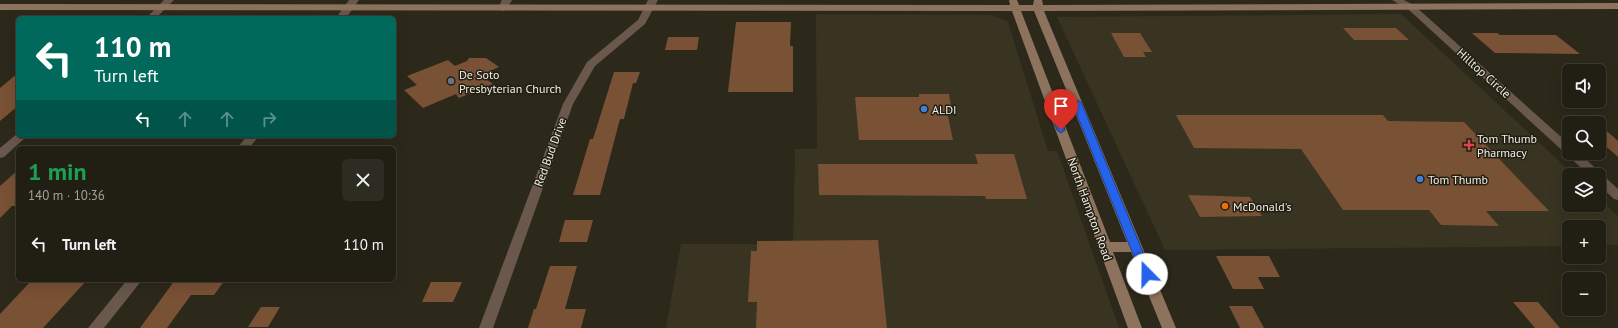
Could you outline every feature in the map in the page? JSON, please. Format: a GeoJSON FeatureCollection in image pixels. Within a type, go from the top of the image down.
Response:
{"type":"FeatureCollection","features":[{"type":"Feature","properties":{"kind":"main road"},"geometry":{"type":"LineString","coordinates":[[1279,0],[1286,8]]}},
{"type":"Feature","properties":{"kind":"main road"},"geometry":{"type":"LineString","coordinates":[[1533,0],[1542,6]]}},
{"type":"Feature","properties":{"kind":"main road"},"geometry":{"type":"LineString","coordinates":[[0,7],[161,7],[350,4],[1192,4],[1286,8],[1618,6]]}},
{"type":"Feature","properties":{"kind":"main road","name":"North Hampton Road"},"geometry":{"type":"LineString","coordinates":[[1014,4],[1135,328]]}},
{"type":"Feature","properties":{"kind":"main road"},"geometry":{"type":"LineString","coordinates":[[1038,4],[1169,328]]}},
{"type":"Feature","properties":{"kind":"main road"},"geometry":{"type":"LineString","coordinates":[[1051,102],[1077,102]]}},
{"type":"Feature","properties":{"kind":"main road"},"geometry":{"type":"LineString","coordinates":[[1104,247],[1136,247]]}},
{"type":"Feature","properties":{"kind":"street"},"geometry":{"type":"LineString","coordinates":[[153,16],[170,0]]}},
{"type":"Feature","properties":{"kind":"street","name":"Hilltop Circle"},"geometry":{"type":"LineString","coordinates":[[1397,0],[1412,8],[1562,144]]}},
{"type":"Feature","properties":{"kind":"street"},"geometry":{"type":"LineString","coordinates":[[341,16],[350,4]]}},
{"type":"Feature","properties":{"kind":"street","name":"Red Bud Drive"},"geometry":{"type":"LineString","coordinates":[[486,328],[568,104],[591,64],[642,22],[651,4]]}},
{"type":"Feature","properties":{"kind":"street"},"geometry":{"type":"LineString","coordinates":[[0,154],[19,138]]}},
{"type":"Feature","properties":{"kind":"street"},"geometry":{"type":"LineString","coordinates":[[245,146],[251,138]]}},
{"type":"Feature","properties":{"kind":"street"},"geometry":{"type":"LineString","coordinates":[[1580,160],[1588,168]]}},
{"type":"Feature","properties":{"kind":"street"},"geometry":{"type":"LineString","coordinates":[[1606,185],[1618,196]]}},
{"type":"Feature","properties":{"kind":"street"},"geometry":{"type":"LineString","coordinates":[[95,328],[133,282]]}},
{"type":"Feature","properties":{"kind":"shaded area"},"geometry":{"type":"Polygon","coordinates":[[[816,14],[992,15],[1008,22],[1048,151],[1057,151],[1119,328],[666,328],[681,244],[793,244],[795,149],[817,149],[816,14]]]}},
{"type":"Feature","properties":{"kind":"shaded area"},"geometry":{"type":"Polygon","coordinates":[[[1401,14],[1566,168],[1562,168],[1562,212],[1606,212],[1606,205],[1618,216],[1618,245],[1606,245],[1606,220],[1562,220],[1562,246],[1165,250],[1057,17],[1401,14]]]}},
{"type":"Feature","properties":{"kind":"building"},"geometry":{"type":"Polygon","coordinates":[[[736,22],[791,22],[790,46],[793,46],[793,92],[728,92],[736,22]]]}},
{"type":"Feature","properties":{"kind":"building"},"geometry":{"type":"Polygon","coordinates":[[[1343,28],[1396,28],[1409,40],[1354,40],[1343,28]]]}},
{"type":"Feature","properties":{"kind":"building"},"geometry":{"type":"Polygon","coordinates":[[[1111,33],[1140,33],[1152,52],[1143,52],[1146,57],[1124,57],[1111,33]]]}},
{"type":"Feature","properties":{"kind":"building"},"geometry":{"type":"Polygon","coordinates":[[[1472,33],[1497,33],[1500,35],[1556,35],[1580,54],[1495,53],[1472,33]]]}},
{"type":"Feature","properties":{"kind":"building"},"geometry":{"type":"Polygon","coordinates":[[[668,37],[699,37],[697,50],[665,50],[668,37]]]}},
{"type":"Feature","properties":{"kind":"building","name":"De Soto Presbyterian Church"},"geometry":{"type":"Polygon","coordinates":[[[469,58],[486,58],[499,67],[490,71],[495,75],[486,79],[493,84],[459,98],[456,94],[423,108],[404,90],[417,85],[407,76],[448,60],[455,66],[467,61],[469,58]]]}},
{"type":"Feature","properties":{"kind":"building"},"geometry":{"type":"Polygon","coordinates":[[[614,72],[640,72],[636,83],[633,83],[624,119],[620,119],[600,195],[573,195],[590,139],[593,139],[614,72]]]}},
{"type":"Feature","properties":{"kind":"building"},"geometry":{"type":"Polygon","coordinates":[[[16,75],[16,108],[0,121],[0,88],[16,75]]]}},
{"type":"Feature","properties":{"kind":"building"},"geometry":{"type":"Polygon","coordinates":[[[919,94],[949,94],[952,112],[947,112],[953,140],[859,140],[855,97],[919,97],[919,94]]]}},
{"type":"Feature","properties":{"kind":"building","name":"Tom Thumb"},"geometry":{"type":"Polygon","coordinates":[[[1176,115],[1383,115],[1388,121],[1464,122],[1549,211],[1486,211],[1499,226],[1441,225],[1429,210],[1343,210],[1301,149],[1194,148],[1176,115]]]}},
{"type":"Feature","properties":{"kind":"building"},"geometry":{"type":"Polygon","coordinates":[[[1606,130],[1618,141],[1618,157],[1606,146],[1606,130]]]}},
{"type":"Feature","properties":{"kind":"building"},"geometry":{"type":"Polygon","coordinates":[[[975,154],[1014,154],[1027,199],[986,199],[985,196],[819,195],[818,164],[978,164],[975,154]]]}},
{"type":"Feature","properties":{"kind":"building"},"geometry":{"type":"Polygon","coordinates":[[[16,172],[16,206],[12,206],[0,218],[0,186],[16,172]]]}},
{"type":"Feature","properties":{"kind":"building","name":"McDonald's"},"geometry":{"type":"Polygon","coordinates":[[[1188,195],[1250,197],[1262,216],[1200,217],[1188,195]]]}},
{"type":"Feature","properties":{"kind":"building"},"geometry":{"type":"Polygon","coordinates":[[[565,220],[593,220],[587,242],[559,242],[565,220]]]}},
{"type":"Feature","properties":{"kind":"building"},"geometry":{"type":"Polygon","coordinates":[[[878,240],[887,328],[756,328],[757,302],[748,302],[751,251],[757,251],[757,241],[878,240]]]}},
{"type":"Feature","properties":{"kind":"building"},"geometry":{"type":"Polygon","coordinates":[[[1216,256],[1269,256],[1280,277],[1258,277],[1264,289],[1233,289],[1216,256]]]}},
{"type":"Feature","properties":{"kind":"building"},"geometry":{"type":"Polygon","coordinates":[[[550,266],[577,266],[565,309],[586,309],[581,328],[528,328],[550,266]]]}},
{"type":"Feature","properties":{"kind":"building"},"geometry":{"type":"Polygon","coordinates":[[[30,282],[85,282],[43,328],[0,328],[0,314],[30,282]]]}},
{"type":"Feature","properties":{"kind":"building"},"geometry":{"type":"Polygon","coordinates":[[[174,282],[224,282],[214,295],[191,295],[167,328],[140,328],[174,282]]]}},
{"type":"Feature","properties":{"kind":"building"},"geometry":{"type":"Polygon","coordinates":[[[431,282],[462,282],[453,302],[422,302],[431,282]]]}},
{"type":"Feature","properties":{"kind":"building"},"geometry":{"type":"Polygon","coordinates":[[[1513,302],[1538,302],[1560,328],[1535,328],[1513,302]]]}},
{"type":"Feature","properties":{"kind":"building"},"geometry":{"type":"Polygon","coordinates":[[[1229,306],[1252,306],[1264,328],[1240,328],[1229,306]]]}},
{"type":"Feature","properties":{"kind":"building"},"geometry":{"type":"Polygon","coordinates":[[[261,307],[280,307],[268,327],[248,327],[261,307]]]}},
{"type":"Feature","properties":{"kind":"place","name":"De Soto Presbyterian Church"},"geometry":{"type":"Point","coordinates":[451,81]}},
{"type":"Feature","properties":{"kind":"place","name":"ALDI"},"geometry":{"type":"Point","coordinates":[924,109]}},
{"type":"Feature","properties":{"kind":"place","name":"Tom Thumb Pharmacy"},"geometry":{"type":"Point","coordinates":[1469,145]}},
{"type":"Feature","properties":{"kind":"place","name":"Tom Thumb"},"geometry":{"type":"Point","coordinates":[1420,179]}},
{"type":"Feature","properties":{"kind":"place","name":"McDonald's"},"geometry":{"type":"Point","coordinates":[1225,206]}},
{"type":"Feature","properties":{"kind":"route"},"geometry":{"type":"LineString","coordinates":[[1061,130],[1051,102],[1077,102],[1147,274]]}}]}
